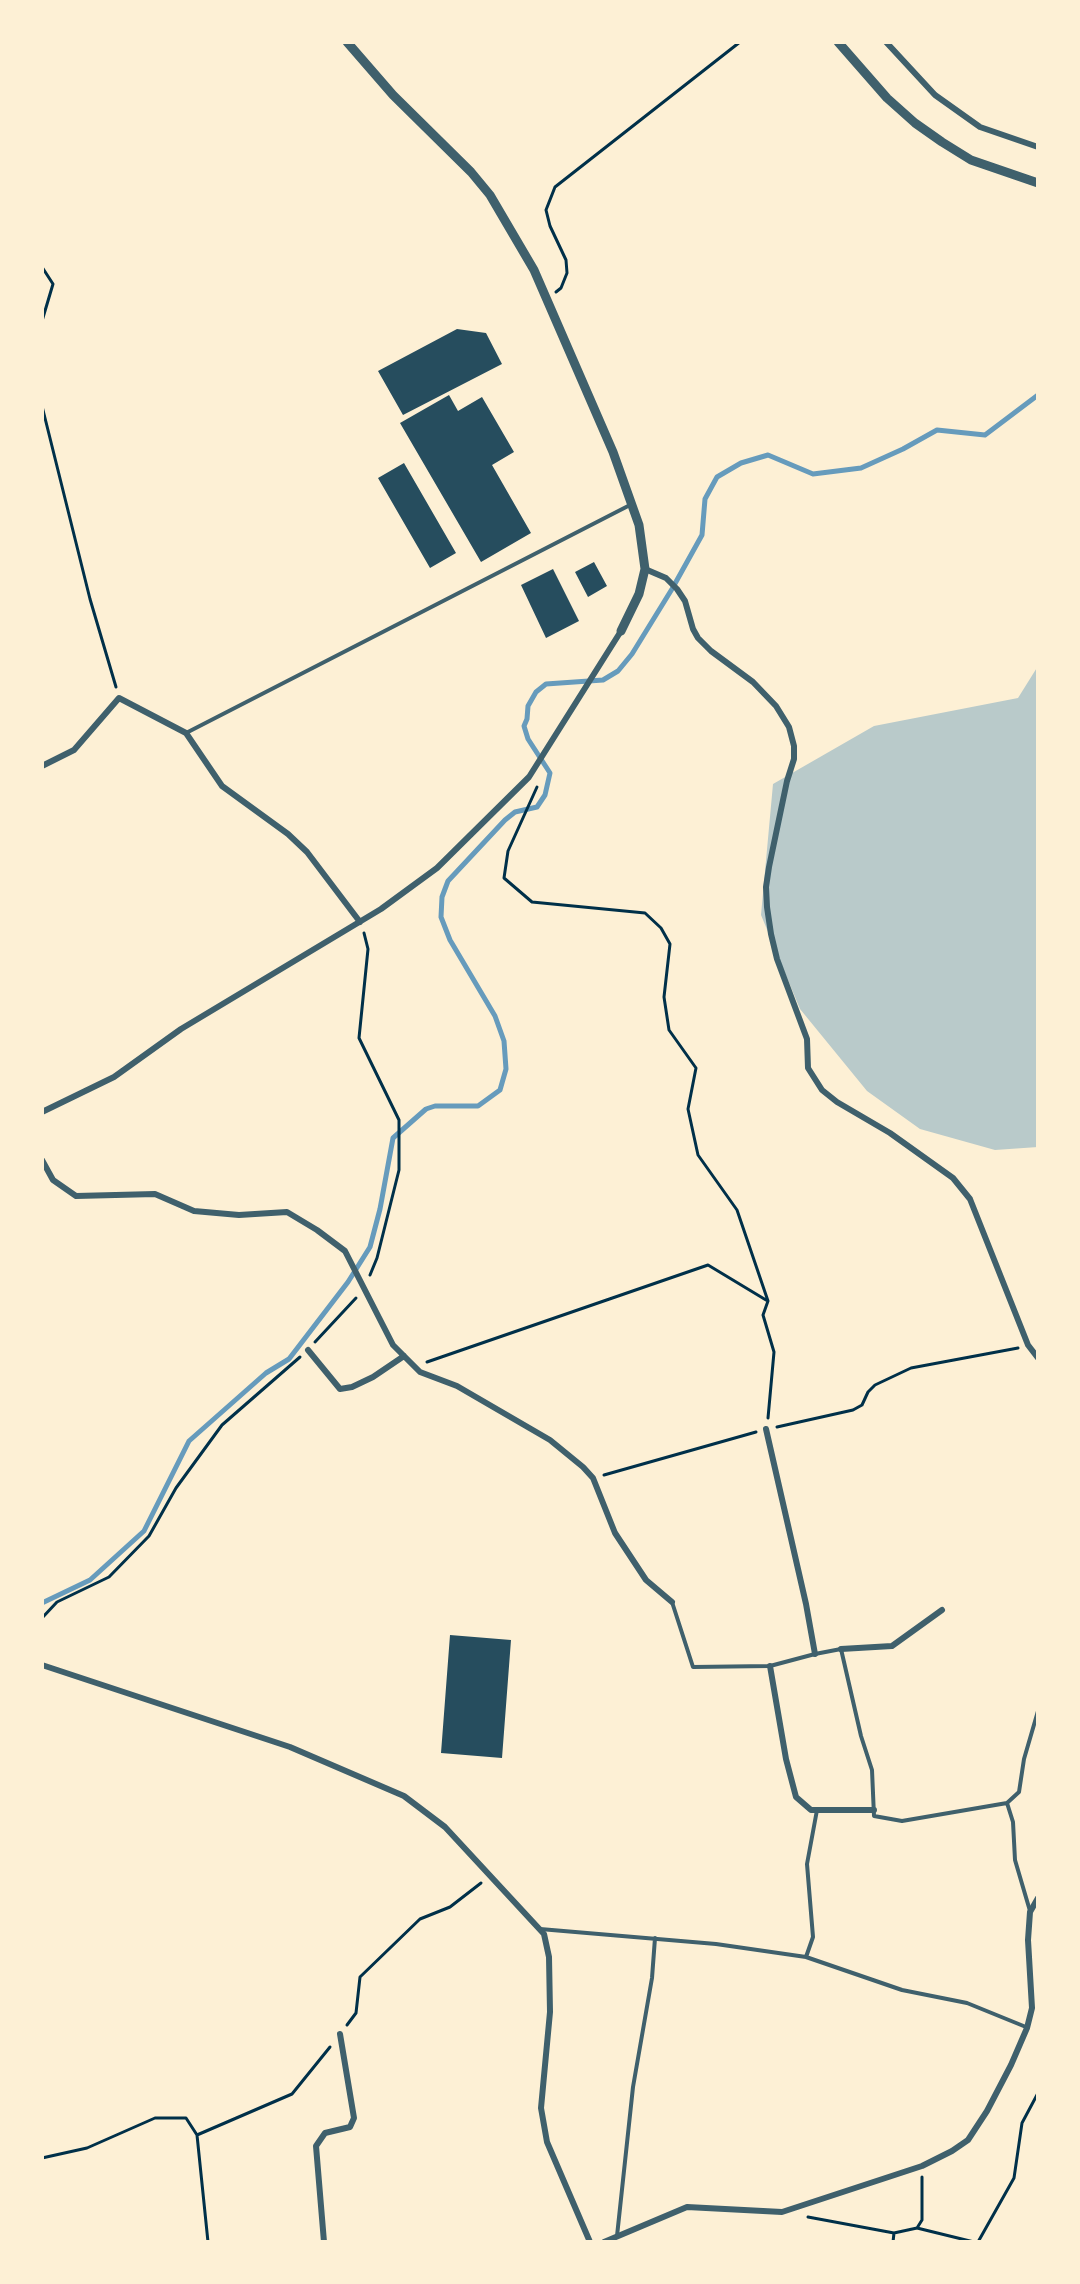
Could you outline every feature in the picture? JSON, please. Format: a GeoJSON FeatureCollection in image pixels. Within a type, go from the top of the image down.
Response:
{"type":"FeatureCollection","features":[{"type":"Feature","properties":{"kind":"street"},"geometry":{"type":"LineString","coordinates":[[42,1112],[114,1077],[181,1029],[381,909],[437,868],[529,777],[621,631],[639,594],[645,569],[643,542],[633,504],[614,452],[526,254],[490,195],[471,172],[393,95],[347,42]]}},
{"type":"Feature","properties":{"kind":"street"},"geometry":{"type":"LineString","coordinates":[[838,42],[887,98],[915,123],[971,160],[1038,183]]}},
{"type":"Feature","properties":{"kind":"street"},"geometry":{"type":"LineString","coordinates":[[886,42],[935,95],[980,126],[1038,147]]}},
{"type":"Feature","properties":{"kind":"street"},"geometry":{"type":"LineString","coordinates":[[645,569],[666,578],[677,589],[685,601],[698,638],[711,651],[753,682],[776,706],[789,727],[794,746],[794,759],[787,781],[769,867],[766,887],[767,907],[777,959],[807,1039],[810,1073],[822,1090],[837,1102],[890,1133],[953,1178],[970,1199],[1028,1345],[1038,1358]]}},
{"type":"Feature","properties":{"kind":"street"},"geometry":{"type":"LineString","coordinates":[[42,766],[74,750],[119,698],[186,733],[222,786],[288,834],[307,852],[360,922]]}},
{"type":"Feature","properties":{"kind":"street"},"geometry":{"type":"LineString","coordinates":[[42,1160],[53,1180],[76,1196],[155,1194],[195,1210],[239,1215],[287,1212],[345,1251],[393,1345],[420,1372],[457,1386],[550,1440],[593,1478],[615,1533],[646,1580],[672,1602]]}},
{"type":"Feature","properties":{"kind":"street"},"geometry":{"type":"LineString","coordinates":[[308,1350],[340,1389],[352,1387],[373,1377],[404,1356]]}},
{"type":"Feature","properties":{"kind":"street"},"geometry":{"type":"LineString","coordinates":[[766,1429],[806,1604],[815,1654]]}},
{"type":"Feature","properties":{"kind":"street"},"geometry":{"type":"LineString","coordinates":[[841,1649],[891,1646],[942,1610]]}},
{"type":"Feature","properties":{"kind":"street"},"geometry":{"type":"LineString","coordinates":[[42,1665],[290,1748],[404,1796],[445,1827],[544,1934],[549,1957],[550,2012],[541,2108],[547,2142],[590,2242]]}},
{"type":"Feature","properties":{"kind":"street"},"geometry":{"type":"LineString","coordinates":[[770,1666],[786,1759],[796,1797],[812,1810],[874,1810]]}},
{"type":"Feature","properties":{"kind":"street"},"geometry":{"type":"LineString","coordinates":[[604,2242],[687,2207],[782,2212],[922,2166],[968,2140],[979,2126],[1011,2065],[1027,2028],[1032,2008],[1028,1940],[1030,1912],[1038,1898]]}},
{"type":"Feature","properties":{"kind":"street"},"geometry":{"type":"LineString","coordinates":[[324,2242],[316,2146],[325,2133],[350,2127],[354,2118],[340,2034]]}},
{"type":"Feature","properties":{"kind":"lane"},"geometry":{"type":"LineString","coordinates":[[186,733],[633,504]]}},
{"type":"Feature","properties":{"kind":"lane"},"geometry":{"type":"LineString","coordinates":[[672,1602],[693,1667],[770,1666],[841,1649],[861,1736],[872,1770],[874,1816],[902,1821],[1007,1803],[1019,1792],[1023,1759],[1038,1712]]}},
{"type":"Feature","properties":{"kind":"lane"},"geometry":{"type":"LineString","coordinates":[[1007,1803],[1013,1821],[1016,1860],[1030,1912]]}},
{"type":"Feature","properties":{"kind":"lane"},"geometry":{"type":"LineString","coordinates":[[806,1957],[813,1937],[807,1864],[818,1810]]}},
{"type":"Feature","properties":{"kind":"lane"},"geometry":{"type":"LineString","coordinates":[[540,1929],[655,1938],[806,1957],[902,1990],[967,2003],[1027,2028]]}},
{"type":"Feature","properties":{"kind":"lane"},"geometry":{"type":"LineString","coordinates":[[617,2236],[633,2087],[652,1978],[655,1938]]}},
{"type":"Feature","properties":{"kind":"path"},"geometry":{"type":"LineString","coordinates":[[547,298],[561,288],[567,273],[566,260],[550,226],[546,210],[555,187],[740,42]]}},
{"type":"Feature","properties":{"kind":"path"},"geometry":{"type":"LineString","coordinates":[[42,267],[53,284],[42,321]]}},
{"type":"Feature","properties":{"kind":"path"},"geometry":{"type":"LineString","coordinates":[[42,406],[90,599],[119,698]]}},
{"type":"Feature","properties":{"kind":"path"},"geometry":{"type":"LineString","coordinates":[[540,780],[508,851],[504,878],[532,902],[645,913],[661,928],[670,944],[664,998],[669,1030],[696,1068],[688,1109],[698,1155],[736,1210],[768,1301],[763,1315],[774,1352],[766,1429]]}},
{"type":"Feature","properties":{"kind":"path"},"geometry":{"type":"LineString","coordinates":[[42,1618],[57,1602],[109,1577],[149,1536],[176,1488],[222,1425],[308,1350],[365,1288],[377,1258],[399,1170],[399,1120],[359,1038],[368,949],[360,922]]}},
{"type":"Feature","properties":{"kind":"path"},"geometry":{"type":"LineString","coordinates":[[414,1366],[708,1265],[768,1301]]}},
{"type":"Feature","properties":{"kind":"path"},"geometry":{"type":"LineString","coordinates":[[593,1478],[766,1429],[854,1410],[862,1405],[868,1392],[875,1385],[911,1368],[1028,1345]]}},
{"type":"Feature","properties":{"kind":"path"},"geometry":{"type":"LineString","coordinates":[[197,2134],[292,2094],[356,2013],[360,1977],[420,1919],[450,1907],[490,1877]]}},
{"type":"Feature","properties":{"kind":"path"},"geometry":{"type":"LineString","coordinates":[[782,2212],[894,2233],[917,2228],[976,2242],[1014,2178],[1022,2123],[1038,2093]]}},
{"type":"Feature","properties":{"kind":"path"},"geometry":{"type":"LineString","coordinates":[[42,2158],[87,2148],[155,2118],[186,2118],[197,2134],[208,2242]]}},
{"type":"Feature","properties":{"kind":"path"},"geometry":{"type":"LineString","coordinates":[[917,2228],[922,2220],[922,2166]]}},
{"type":"Feature","properties":{"kind":"path"},"geometry":{"type":"LineString","coordinates":[[893,2242],[894,2233]]}},
{"type":"Feature","properties":{"kind":"shaded area"},"geometry":{"type":"Polygon","coordinates":[[[1038,666],[1038,1147],[995,1150],[920,1129],[867,1091],[800,1009],[761,915],[773,784],[874,726],[1018,698],[1038,666]]]}},
{"type":"Feature","properties":{"kind":"building"},"geometry":{"type":"Polygon","coordinates":[[[457,329],[486,333],[502,364],[403,415],[378,371],[457,329]]]}},
{"type":"Feature","properties":{"kind":"building"},"geometry":{"type":"Polygon","coordinates":[[[449,395],[458,411],[482,397],[514,452],[492,465],[531,533],[481,562],[400,423],[449,395]]]}},
{"type":"Feature","properties":{"kind":"building"},"geometry":{"type":"Polygon","coordinates":[[[404,463],[456,553],[430,568],[378,478],[404,463]]]}},
{"type":"Feature","properties":{"kind":"building"},"geometry":{"type":"Polygon","coordinates":[[[594,562],[607,586],[588,597],[575,572],[594,562]]]}},
{"type":"Feature","properties":{"kind":"building"},"geometry":{"type":"Polygon","coordinates":[[[553,569],[579,621],[546,638],[521,585],[553,569]]]}},
{"type":"Feature","properties":{"kind":"building"},"geometry":{"type":"Polygon","coordinates":[[[450,1635],[511,1640],[502,1758],[441,1753],[450,1635]]]}},
{"type":"Feature","properties":{"kind":"waterway"},"geometry":{"type":"LineString","coordinates":[[42,1603],[90,1580],[144,1531],[189,1441],[266,1373],[289,1359],[348,1282],[370,1247],[380,1209],[393,1138],[426,1109],[435,1106],[478,1106],[500,1090],[506,1069],[504,1041],[495,1016],[450,940],[441,917],[442,897],[448,881],[505,820],[515,812],[537,807],[545,795],[550,773],[528,739],[524,726],[528,706],[536,692],[546,684],[603,680],[618,671],[632,654],[702,535],[705,499],[717,477],[741,463],[768,455],[813,474],[861,468],[937,430],[985,435],[1038,395]]}}]}
